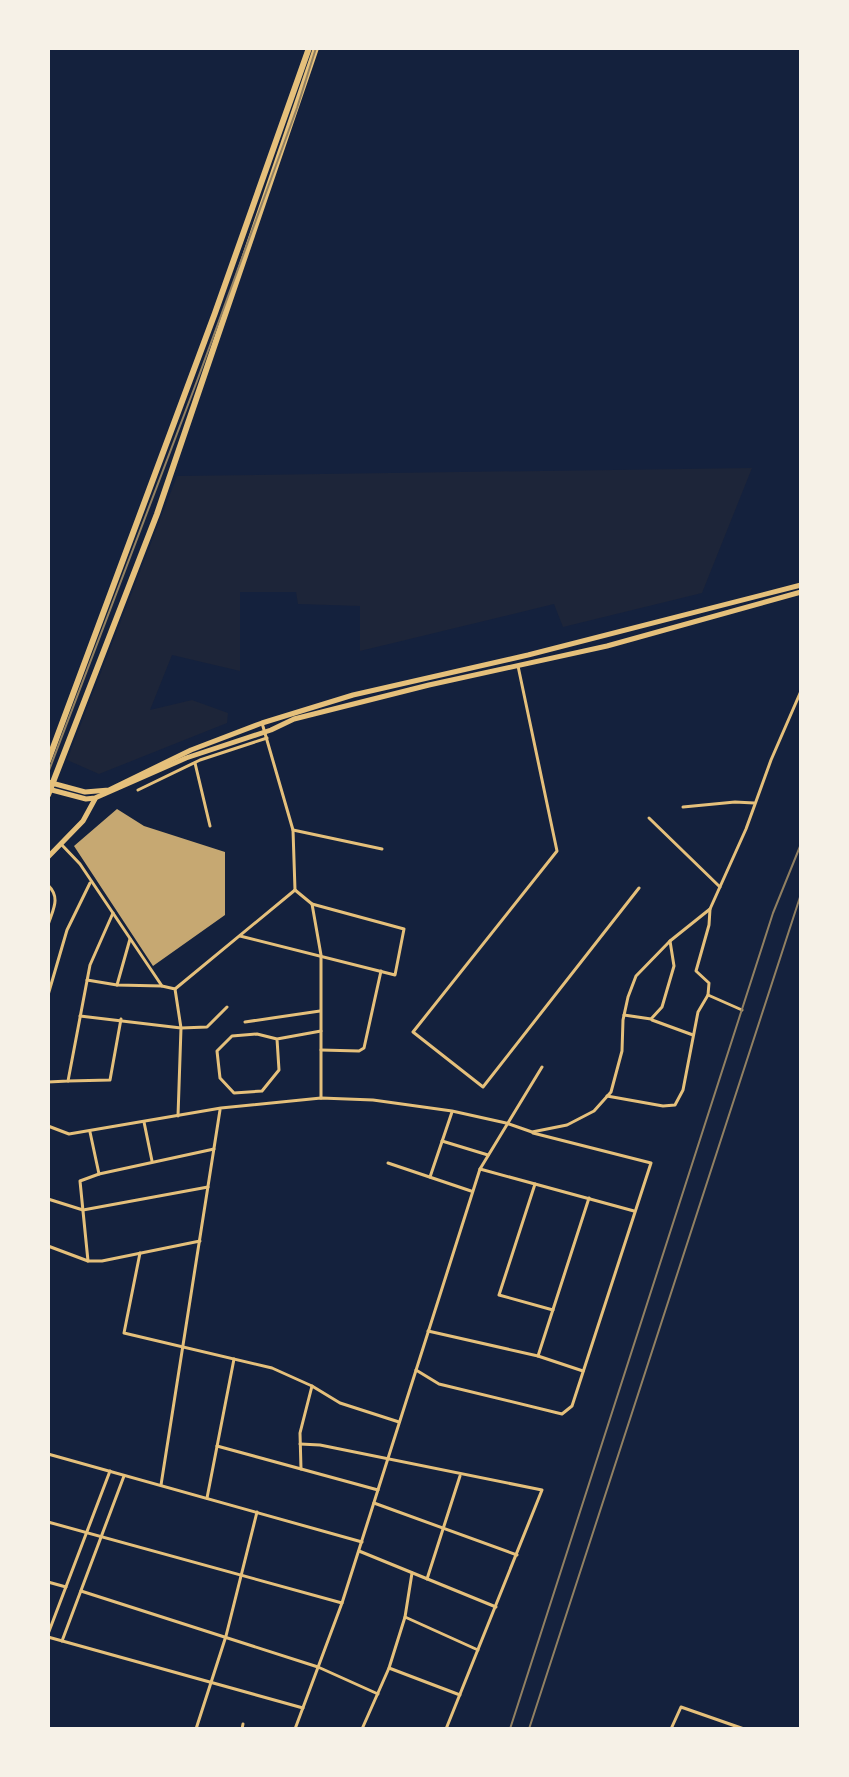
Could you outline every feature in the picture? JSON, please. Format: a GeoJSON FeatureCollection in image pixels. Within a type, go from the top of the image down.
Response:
{"type":"FeatureCollection","features":[{"type":"Feature","properties":{"kind":"highway"},"geometry":{"type":"LineString","coordinates":[[48,761],[210,327],[309,48]]}},
{"type":"Feature","properties":{"kind":"highway"},"geometry":{"type":"LineString","coordinates":[[49,788],[157,514],[316,48]]}},
{"type":"Feature","properties":{"kind":"main road"},"geometry":{"type":"LineString","coordinates":[[49,788],[85,792],[109,790],[191,750],[262,723],[353,695],[510,659],[801,585]]}},
{"type":"Feature","properties":{"kind":"main road"},"geometry":{"type":"LineString","coordinates":[[49,788],[86,799],[103,796],[186,758],[266,735],[294,719],[589,650],[801,592]]}},
{"type":"Feature","properties":{"kind":"main road"},"geometry":{"type":"LineString","coordinates":[[688,614],[690,622]]}},
{"type":"Feature","properties":{"kind":"main road"},"geometry":{"type":"LineString","coordinates":[[587,640],[589,650]]}},
{"type":"Feature","properties":{"kind":"main road"},"geometry":{"type":"LineString","coordinates":[[510,659],[515,667]]}},
{"type":"Feature","properties":{"kind":"main road"},"geometry":{"type":"LineString","coordinates":[[48,857],[83,821],[95,798]]}},
{"type":"Feature","properties":{"kind":"street"},"geometry":{"type":"LineString","coordinates":[[515,667],[557,851],[413,1032],[483,1087],[639,888]]}},
{"type":"Feature","properties":{"kind":"street"},"geometry":{"type":"LineString","coordinates":[[607,1096],[663,1106],[675,1105],[683,1090],[698,1012],[708,995],[709,983],[696,971],[709,925],[710,909],[746,829],[801,691]]}},
{"type":"Feature","properties":{"kind":"street"},"geometry":{"type":"LineString","coordinates":[[240,936],[395,975],[404,929],[312,904],[295,890],[293,830],[262,723]]}},
{"type":"Feature","properties":{"kind":"street"},"geometry":{"type":"LineString","coordinates":[[138,790],[266,735]]}},
{"type":"Feature","properties":{"kind":"street"},"geometry":{"type":"LineString","coordinates":[[195,763],[210,826]]}},
{"type":"Feature","properties":{"kind":"street"},"geometry":{"type":"LineString","coordinates":[[683,807],[754,803]]}},
{"type":"Feature","properties":{"kind":"street"},"geometry":{"type":"LineString","coordinates":[[649,818],[720,887]]}},
{"type":"Feature","properties":{"kind":"street"},"geometry":{"type":"LineString","coordinates":[[293,830],[382,849]]}},
{"type":"Feature","properties":{"kind":"street"},"geometry":{"type":"LineString","coordinates":[[61,844],[80,864],[162,986]]}},
{"type":"Feature","properties":{"kind":"street"},"geometry":{"type":"LineString","coordinates":[[48,995],[67,930],[91,881]]}},
{"type":"Feature","properties":{"kind":"street"},"geometry":{"type":"LineString","coordinates":[[48,885],[55,892],[57,900],[48,925]]}},
{"type":"Feature","properties":{"kind":"street"},"geometry":{"type":"LineString","coordinates":[[175,989],[295,890]]}},
{"type":"Feature","properties":{"kind":"street"},"geometry":{"type":"LineString","coordinates":[[312,904],[321,955],[321,1098]]}},
{"type":"Feature","properties":{"kind":"street"},"geometry":{"type":"LineString","coordinates":[[532,1132],[567,1125],[594,1111],[611,1092],[622,1051],[624,1015],[636,976],[670,941],[710,909]]}},
{"type":"Feature","properties":{"kind":"street"},"geometry":{"type":"LineString","coordinates":[[68,1081],[90,965],[113,913]]}},
{"type":"Feature","properties":{"kind":"street"},"geometry":{"type":"LineString","coordinates":[[117,985],[130,939]]}},
{"type":"Feature","properties":{"kind":"street"},"geometry":{"type":"LineString","coordinates":[[651,1019],[662,1007],[674,966],[670,941]]}},
{"type":"Feature","properties":{"kind":"street"},"geometry":{"type":"LineString","coordinates":[[321,1050],[359,1051],[364,1048],[381,971]]}},
{"type":"Feature","properties":{"kind":"street"},"geometry":{"type":"LineString","coordinates":[[87,980],[175,989]]}},
{"type":"Feature","properties":{"kind":"street"},"geometry":{"type":"LineString","coordinates":[[175,989],[181,1028],[178,1116]]}},
{"type":"Feature","properties":{"kind":"street"},"geometry":{"type":"LineString","coordinates":[[708,995],[742,1010]]}},
{"type":"Feature","properties":{"kind":"street"},"geometry":{"type":"LineString","coordinates":[[80,1016],[181,1028],[207,1027],[227,1007]]}},
{"type":"Feature","properties":{"kind":"street"},"geometry":{"type":"LineString","coordinates":[[245,1022],[321,1011]]}},
{"type":"Feature","properties":{"kind":"street"},"geometry":{"type":"LineString","coordinates":[[624,1015],[651,1019],[693,1035]]}},
{"type":"Feature","properties":{"kind":"street"},"geometry":{"type":"LineString","coordinates":[[48,1082],[110,1080],[121,1019]]}},
{"type":"Feature","properties":{"kind":"street"},"geometry":{"type":"LineString","coordinates":[[277,1039],[279,1070],[262,1091],[234,1093],[220,1078],[217,1051],[232,1036],[257,1034],[277,1039],[321,1031]]}},
{"type":"Feature","properties":{"kind":"street"},"geometry":{"type":"LineString","coordinates":[[295,1729],[342,1603],[480,1169],[542,1067]]}},
{"type":"Feature","properties":{"kind":"street"},"geometry":{"type":"LineString","coordinates":[[244,1092],[245,1106]]}},
{"type":"Feature","properties":{"kind":"street"},"geometry":{"type":"LineString","coordinates":[[48,1126],[69,1134],[221,1108],[321,1098],[373,1100],[452,1111],[506,1123],[651,1163],[572,1406],[562,1414],[439,1384],[416,1370]]}},
{"type":"Feature","properties":{"kind":"street"},"geometry":{"type":"LineString","coordinates":[[161,1485],[221,1108]]}},
{"type":"Feature","properties":{"kind":"street"},"geometry":{"type":"LineString","coordinates":[[430,1177],[452,1111]]}},
{"type":"Feature","properties":{"kind":"street"},"geometry":{"type":"LineString","coordinates":[[144,1122],[152,1163]]}},
{"type":"Feature","properties":{"kind":"street"},"geometry":{"type":"LineString","coordinates":[[90,1132],[99,1174]]}},
{"type":"Feature","properties":{"kind":"street"},"geometry":{"type":"LineString","coordinates":[[442,1141],[488,1155]]}},
{"type":"Feature","properties":{"kind":"street"},"geometry":{"type":"LineString","coordinates":[[88,1261],[80,1181],[214,1149]]}},
{"type":"Feature","properties":{"kind":"street"},"geometry":{"type":"LineString","coordinates":[[388,1163],[472,1191]]}},
{"type":"Feature","properties":{"kind":"street"},"geometry":{"type":"LineString","coordinates":[[480,1169],[634,1211]]}},
{"type":"Feature","properties":{"kind":"street"},"geometry":{"type":"LineString","coordinates":[[535,1184],[499,1295],[553,1310]]}},
{"type":"Feature","properties":{"kind":"street"},"geometry":{"type":"LineString","coordinates":[[48,1199],[83,1210],[209,1186]]}},
{"type":"Feature","properties":{"kind":"street"},"geometry":{"type":"LineString","coordinates":[[538,1356],[589,1198]]}},
{"type":"Feature","properties":{"kind":"street"},"geometry":{"type":"LineString","coordinates":[[48,1254],[49,1247],[88,1261],[102,1261],[200,1241]]}},
{"type":"Feature","properties":{"kind":"street"},"geometry":{"type":"LineString","coordinates":[[140,1253],[124,1333],[272,1368],[340,1403],[399,1422]]}},
{"type":"Feature","properties":{"kind":"street"},"geometry":{"type":"LineString","coordinates":[[428,1331],[538,1356],[584,1371]]}},
{"type":"Feature","properties":{"kind":"street"},"geometry":{"type":"LineString","coordinates":[[207,1498],[234,1359]]}},
{"type":"Feature","properties":{"kind":"street"},"geometry":{"type":"LineString","coordinates":[[301,1469],[300,1433],[312,1386]]}},
{"type":"Feature","properties":{"kind":"street"},"geometry":{"type":"LineString","coordinates":[[300,1444],[320,1445],[542,1490],[446,1729]]}},
{"type":"Feature","properties":{"kind":"street"},"geometry":{"type":"LineString","coordinates":[[217,1446],[378,1490]]}},
{"type":"Feature","properties":{"kind":"street"},"geometry":{"type":"LineString","coordinates":[[48,1454],[362,1542]]}},
{"type":"Feature","properties":{"kind":"street"},"geometry":{"type":"LineString","coordinates":[[110,1471],[49,1636],[303,1708]]}},
{"type":"Feature","properties":{"kind":"street"},"geometry":{"type":"LineString","coordinates":[[427,1579],[460,1474]]}},
{"type":"Feature","properties":{"kind":"street"},"geometry":{"type":"LineString","coordinates":[[61,1640],[124,1476]]}},
{"type":"Feature","properties":{"kind":"street"},"geometry":{"type":"LineString","coordinates":[[374,1503],[517,1555]]}},
{"type":"Feature","properties":{"kind":"street"},"geometry":{"type":"LineString","coordinates":[[196,1729],[226,1636],[257,1512]]}},
{"type":"Feature","properties":{"kind":"street"},"geometry":{"type":"LineString","coordinates":[[48,1522],[342,1603]]}},
{"type":"Feature","properties":{"kind":"street"},"geometry":{"type":"LineString","coordinates":[[359,1551],[497,1607]]}},
{"type":"Feature","properties":{"kind":"street"},"geometry":{"type":"LineString","coordinates":[[362,1729],[389,1668],[405,1617],[412,1573]]}},
{"type":"Feature","properties":{"kind":"street"},"geometry":{"type":"LineString","coordinates":[[48,1582],[66,1587]]}},
{"type":"Feature","properties":{"kind":"street"},"geometry":{"type":"LineString","coordinates":[[81,1591],[318,1667],[378,1694]]}},
{"type":"Feature","properties":{"kind":"street"},"geometry":{"type":"LineString","coordinates":[[405,1617],[479,1651]]}},
{"type":"Feature","properties":{"kind":"street"},"geometry":{"type":"LineString","coordinates":[[389,1668],[460,1695]]}},
{"type":"Feature","properties":{"kind":"street"},"geometry":{"type":"LineString","coordinates":[[671,1729],[681,1707],[744,1729]]}},
{"type":"Feature","properties":{"kind":"shaded area"},"geometry":{"type":"Polygon","coordinates":[[[752,468],[702,593],[563,627],[554,604],[360,651],[360,606],[298,604],[296,592],[240,592],[240,671],[172,655],[150,710],[192,700],[228,713],[227,723],[99,774],[67,760],[177,476],[752,468]]]}},
{"type":"Feature","properties":{"kind":"building"},"geometry":{"type":"Polygon","coordinates":[[[117,809],[144,826],[225,852],[225,915],[153,966],[74,846],[117,809]]]}},
{"type":"Feature","properties":{"kind":"railway"},"geometry":{"type":"LineString","coordinates":[[48,773],[197,381],[316,48]]}},
{"type":"Feature","properties":{"kind":"railway"},"geometry":{"type":"LineString","coordinates":[[510,1729],[773,913],[801,844]]}},
{"type":"Feature","properties":{"kind":"railway"},"geometry":{"type":"LineString","coordinates":[[529,1729],[801,894]]}}]}
